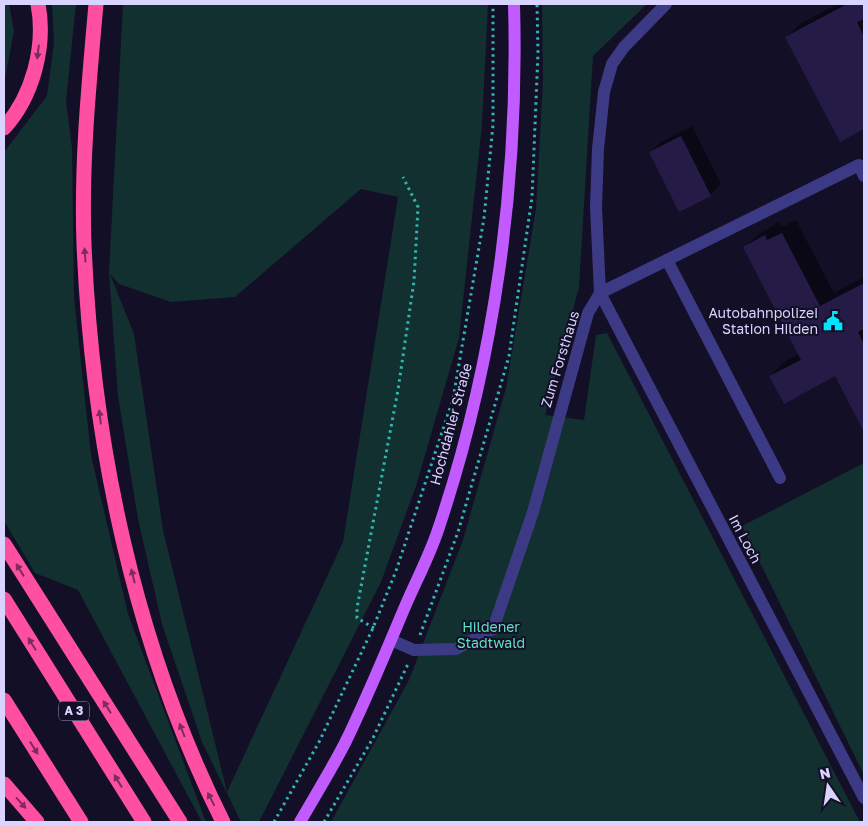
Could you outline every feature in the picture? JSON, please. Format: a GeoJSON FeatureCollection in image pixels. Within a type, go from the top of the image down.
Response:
{"type":"FeatureCollection","features":[{"type":"Feature","properties":{"kind":"highway"},"geometry":{"type":"LineString","coordinates":[[4,128],[27,93],[39,56],[40,15],[38,4]]}},
{"type":"Feature","properties":{"kind":"highway"},"geometry":{"type":"LineString","coordinates":[[96,4],[86,117],[84,242],[92,350],[101,428],[119,520],[142,612],[170,699],[200,776],[223,822]]}},
{"type":"Feature","properties":{"kind":"highway"},"geometry":{"type":"LineString","coordinates":[[4,544],[180,822]]}},
{"type":"Feature","properties":{"kind":"highway","name":"A 3"},"geometry":{"type":"LineString","coordinates":[[4,600],[144,822]]}},
{"type":"Feature","properties":{"kind":"highway"},"geometry":{"type":"LineString","coordinates":[[4,700],[82,822]]}},
{"type":"Feature","properties":{"kind":"highway"},"geometry":{"type":"LineString","coordinates":[[4,784],[38,822]]}},
{"type":"Feature","properties":{"kind":"main road","name":"Hochdahler Straße"},"geometry":{"type":"LineString","coordinates":[[300,822],[344,744],[438,531],[482,368],[502,256],[513,139],[516,56],[514,4]]}},
{"type":"Feature","properties":{"kind":"street"},"geometry":{"type":"LineString","coordinates":[[666,4],[624,47],[612,64],[604,92],[598,149],[596,207],[600,293],[862,168]]}},
{"type":"Feature","properties":{"kind":"street"},"geometry":{"type":"LineString","coordinates":[[668,260],[780,478]]}},
{"type":"Feature","properties":{"kind":"street","name":"Zum Forsthaus"},"geometry":{"type":"LineString","coordinates":[[391,640],[414,650],[456,649],[493,628],[533,512],[588,313],[600,293]]}},
{"type":"Feature","properties":{"kind":"street","name":"Im Loch"},"geometry":{"type":"LineString","coordinates":[[600,293],[864,798]]}},
{"type":"Feature","properties":{"kind":"path"},"geometry":{"type":"LineString","coordinates":[[274,822],[319,742],[373,628],[396,571],[453,399],[484,218],[493,125],[493,4]]}},
{"type":"Feature","properties":{"kind":"path"},"geometry":{"type":"LineString","coordinates":[[391,640],[356,618],[359,586],[398,390],[414,281],[418,207],[403,177]]}},
{"type":"Feature","properties":{"kind":"path"},"geometry":{"type":"LineString","coordinates":[[324,822],[373,738],[414,650]]}},
{"type":"Feature","properties":{"kind":"green space"},"geometry":{"type":"Polygon","coordinates":[[[4,4],[9,4],[14,31],[4,84],[4,4]]]}},
{"type":"Feature","properties":{"kind":"green space"},"geometry":{"type":"Polygon","coordinates":[[[52,4],[76,4],[66,101],[72,148],[74,298],[91,455],[128,614],[206,822],[202,822],[78,590],[35,573],[4,521],[4,152],[47,96],[54,43],[52,4]]]}},
{"type":"Feature","properties":{"kind":"green space"},"geometry":{"type":"Polygon","coordinates":[[[123,4],[488,4],[482,125],[459,338],[416,486],[381,582],[259,822],[241,822],[202,742],[162,624],[138,519],[118,396],[109,272],[123,4]],[[361,189],[235,297],[171,302],[119,284],[110,274],[134,334],[163,530],[227,792],[343,542],[398,197],[361,189]]]}},
{"type":"Feature","properties":{"kind":"green space","name":"Hildener Stadtwald"},"geometry":{"type":"Polygon","coordinates":[[[542,4],[647,4],[593,56],[579,287],[545,415],[584,420],[596,335],[607,333],[860,822],[331,822],[409,680],[463,540],[506,388],[536,209],[543,80],[542,4]]]}},
{"type":"Feature","properties":{"kind":"green space"},"geometry":{"type":"Polygon","coordinates":[[[864,463],[864,775],[742,526],[864,463]]]}},
{"type":"Feature","properties":{"kind":"building"},"geometry":{"type":"Polygon","coordinates":[[[847,4],[864,4],[864,19],[857,22],[864,37],[864,129],[840,142],[785,37],[847,4]]]}},
{"type":"Feature","properties":{"kind":"building"},"geometry":{"type":"Polygon","coordinates":[[[681,136],[711,196],[679,212],[649,152],[681,136]]]}},
{"type":"Feature","properties":{"kind":"building"},"geometry":{"type":"Polygon","coordinates":[[[782,233],[820,306],[864,283],[864,329],[858,332],[864,344],[864,432],[835,376],[784,404],[769,376],[801,360],[743,247],[765,235],[767,240],[782,233]]]}},
{"type":"Feature","properties":{"kind":"place","name":"Autobahnpolizei Station Hilden"},"geometry":{"type":"Point","coordinates":[833,321]}}]}
